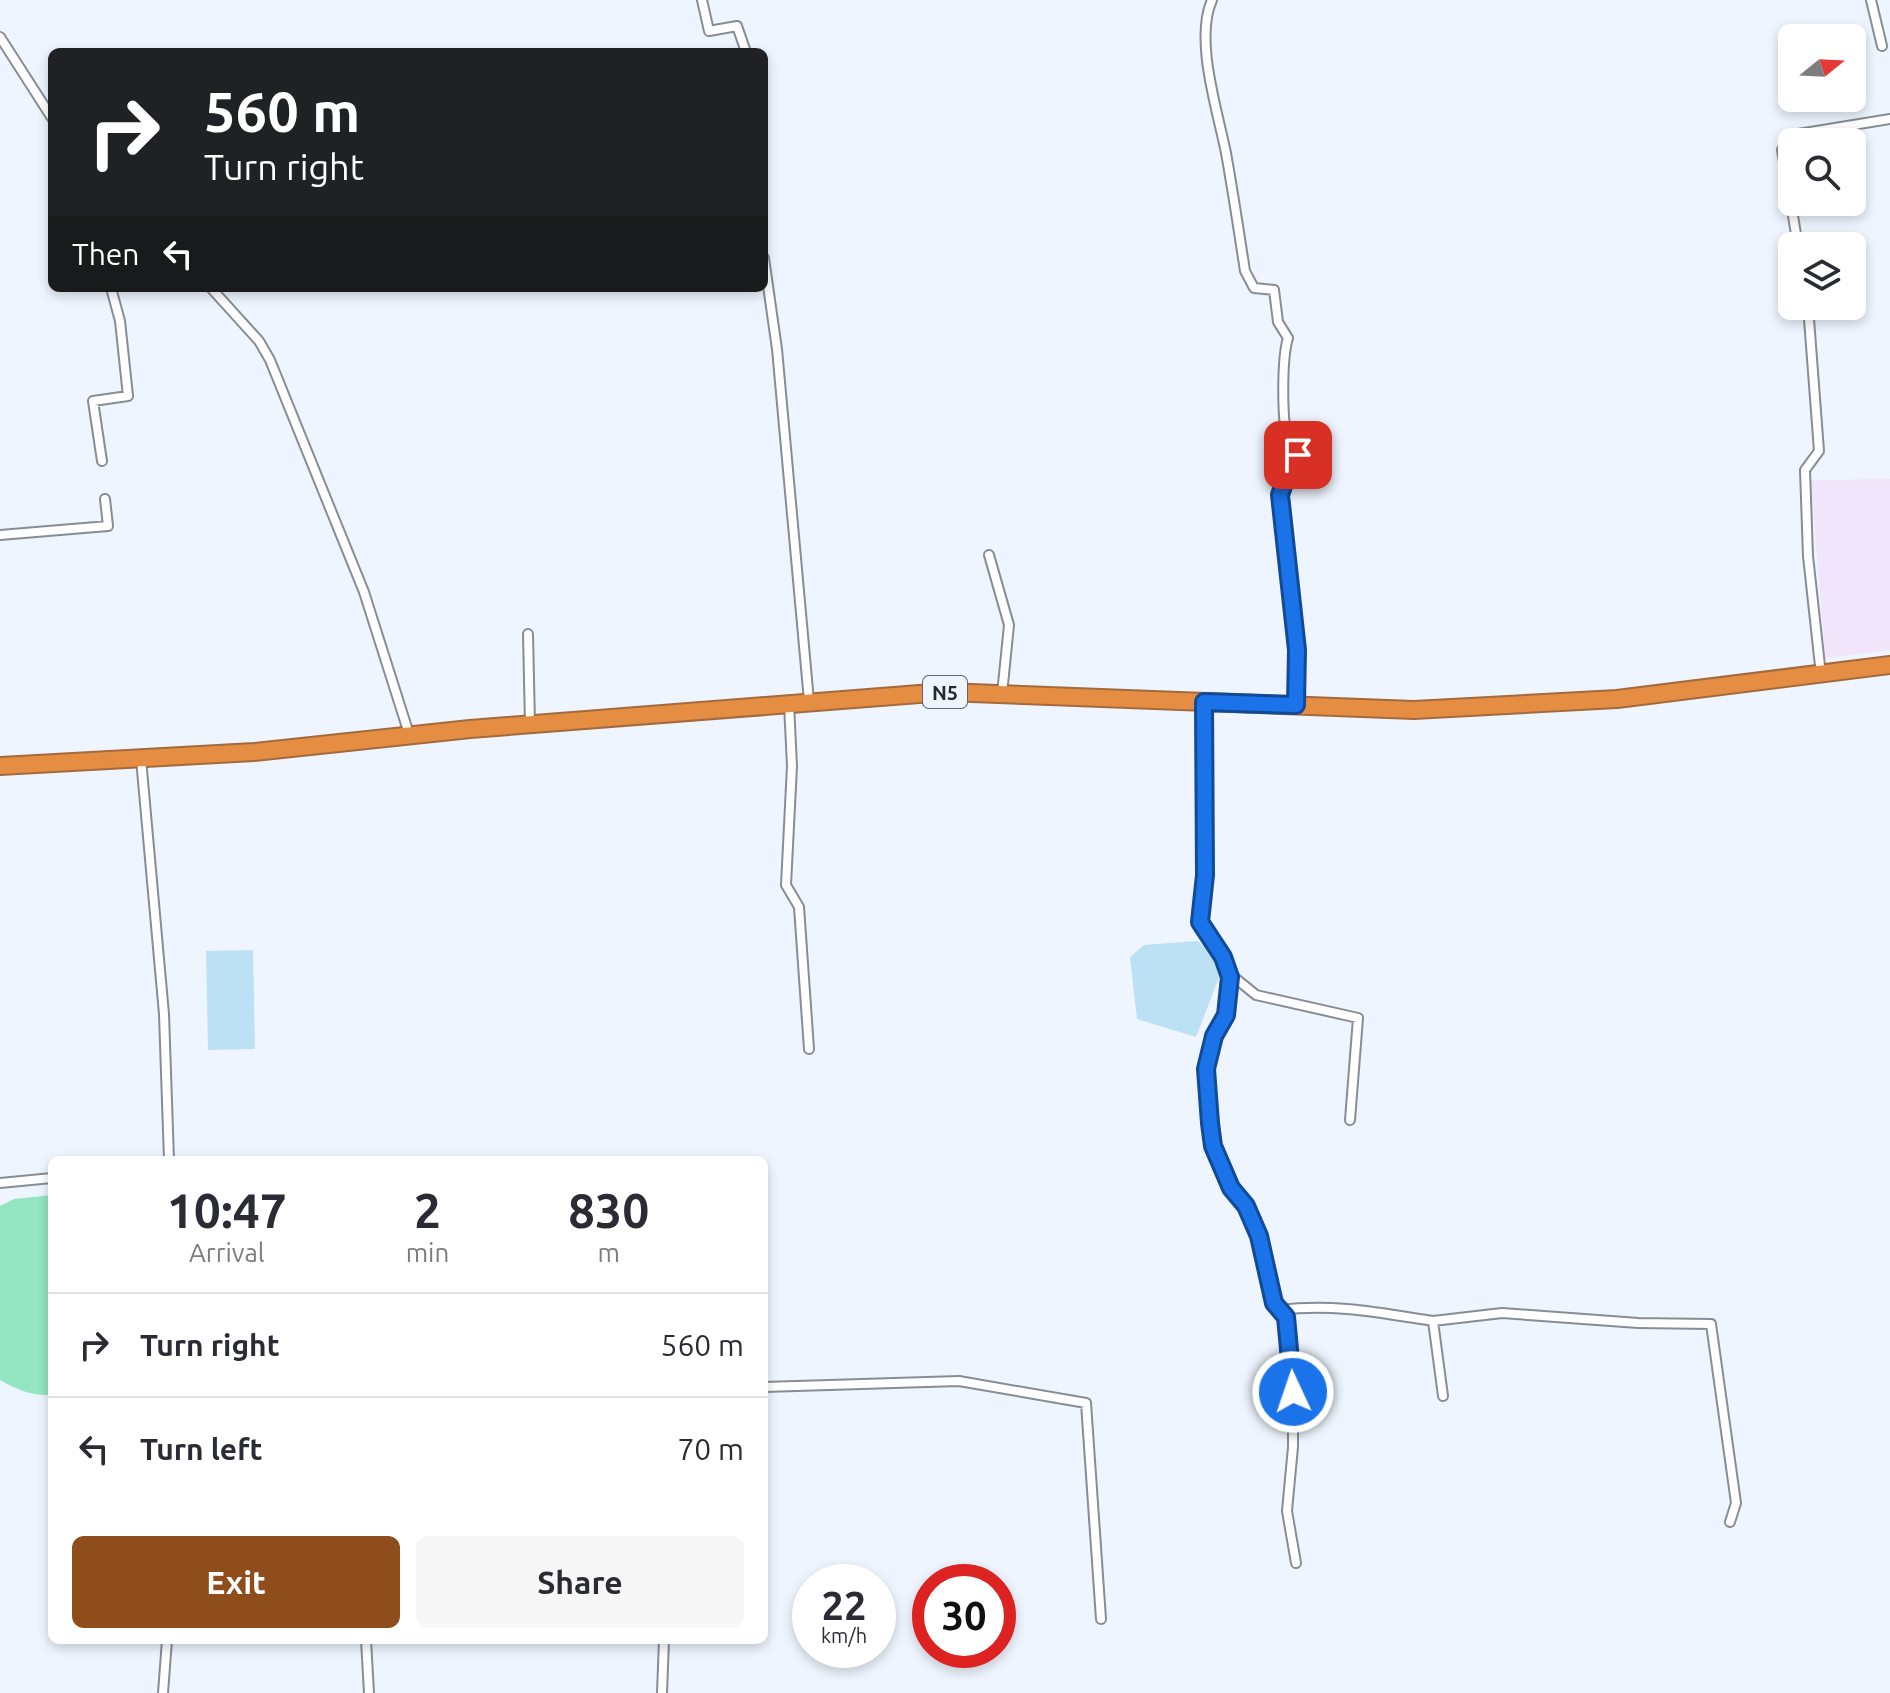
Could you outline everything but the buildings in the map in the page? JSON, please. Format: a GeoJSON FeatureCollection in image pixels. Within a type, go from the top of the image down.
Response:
{"type":"FeatureCollection","features":[{"type":"Feature","properties":{"kind":"highway","name":"N5"},"geometry":{"type":"LineString","coordinates":[[0,766],[141,759],[410,738],[530,724],[945,692],[1414,710],[1516,707],[1617,699],[1890,665]]}},
{"type":"Feature","properties":{"kind":"street"},"geometry":{"type":"LineString","coordinates":[[702,0],[709,31],[737,26],[745,48]]}},
{"type":"Feature","properties":{"kind":"street"},"geometry":{"type":"LineString","coordinates":[[1212,0],[1207,11],[1207,40],[1214,103],[1245,271],[1254,288],[1274,290],[1278,322],[1288,338],[1283,352],[1285,427],[1300,465],[1288,471],[1280,495],[1297,650],[1296,705]]}},
{"type":"Feature","properties":{"kind":"street"},"geometry":{"type":"LineString","coordinates":[[1871,0],[1882,46]]}},
{"type":"Feature","properties":{"kind":"street"},"geometry":{"type":"LineString","coordinates":[[0,37],[48,112]]}},
{"type":"Feature","properties":{"kind":"street"},"geometry":{"type":"LineString","coordinates":[[1796,232],[1782,150],[1792,135],[1890,119]]}},
{"type":"Feature","properties":{"kind":"street"},"geometry":{"type":"LineString","coordinates":[[768,286],[777,349],[809,701]]}},
{"type":"Feature","properties":{"kind":"street"},"geometry":{"type":"LineString","coordinates":[[102,461],[93,401],[128,396],[120,321],[112,292]]}},
{"type":"Feature","properties":{"kind":"street"},"geometry":{"type":"LineString","coordinates":[[215,292],[259,341],[270,360],[364,592],[410,738]]}},
{"type":"Feature","properties":{"kind":"street"},"geometry":{"type":"LineString","coordinates":[[1809,320],[1819,451],[1805,470],[1808,542],[1821,675]]}},
{"type":"Feature","properties":{"kind":"street"},"geometry":{"type":"LineString","coordinates":[[0,535],[108,526],[105,499]]}},
{"type":"Feature","properties":{"kind":"street"},"geometry":{"type":"LineString","coordinates":[[989,555],[1009,625],[1002,694]]}},
{"type":"Feature","properties":{"kind":"street"},"geometry":{"type":"LineString","coordinates":[[528,634],[530,724]]}},
{"type":"Feature","properties":{"kind":"street"},"geometry":{"type":"LineString","coordinates":[[1204,702],[1205,875],[1200,922],[1223,957],[1228,972],[1226,1015],[1214,1036],[1206,1069],[1213,1146],[1231,1188],[1246,1206],[1259,1236],[1274,1303],[1286,1317],[1293,1364],[1293,1447],[1287,1511],[1296,1563]]}},
{"type":"Feature","properties":{"kind":"street"},"geometry":{"type":"LineString","coordinates":[[789,703],[792,766],[786,885],[799,907],[809,1049]]}},
{"type":"Feature","properties":{"kind":"street"},"geometry":{"type":"LineString","coordinates":[[141,759],[164,1014],[169,1156]]}},
{"type":"Feature","properties":{"kind":"street"},"geometry":{"type":"LineString","coordinates":[[1228,972],[1256,995],[1358,1018],[1350,1120]]}},
{"type":"Feature","properties":{"kind":"street"},"geometry":{"type":"LineString","coordinates":[[0,1183],[48,1178]]}},
{"type":"Feature","properties":{"kind":"street"},"geometry":{"type":"LineString","coordinates":[[1280,1310],[1310,1306],[1361,1308],[1433,1321],[1502,1313],[1638,1323],[1711,1324],[1736,1503],[1730,1522]]}},
{"type":"Feature","properties":{"kind":"street"},"geometry":{"type":"LineString","coordinates":[[1433,1321],[1443,1396]]}},
{"type":"Feature","properties":{"kind":"street"},"geometry":{"type":"LineString","coordinates":[[768,1387],[959,1381],[1086,1403],[1101,1619]]}},
{"type":"Feature","properties":{"kind":"street"},"geometry":{"type":"LineString","coordinates":[[163,1693],[167,1644]]}},
{"type":"Feature","properties":{"kind":"street"},"geometry":{"type":"LineString","coordinates":[[366,1644],[369,1693]]}},
{"type":"Feature","properties":{"kind":"street"},"geometry":{"type":"LineString","coordinates":[[662,1693],[664,1644]]}},
{"type":"Feature","properties":{"kind":"shaded area"},"geometry":{"type":"Polygon","coordinates":[[[1890,479],[1890,650],[1825,658],[1811,480],[1890,479]]]}},
{"type":"Feature","properties":{"kind":"green space"},"geometry":{"type":"Polygon","coordinates":[[[48,1195],[48,1395],[25,1392],[0,1380],[0,1206],[14,1199],[48,1195]]]}},
{"type":"Feature","properties":{"kind":"water"},"geometry":{"type":"Polygon","coordinates":[[[1197,941],[1225,962],[1196,1037],[1137,1019],[1130,957],[1144,945],[1197,941]]]}},
{"type":"Feature","properties":{"kind":"water"},"geometry":{"type":"Polygon","coordinates":[[[253,950],[255,1049],[208,1050],[206,951],[253,950]]]}},
{"type":"Feature","properties":{"kind":"route"},"geometry":{"type":"LineString","coordinates":[[1293,1392],[1293,1364],[1286,1317],[1274,1303],[1259,1236],[1246,1206],[1231,1188],[1213,1146],[1206,1069],[1214,1036],[1226,1015],[1230,977],[1223,957],[1200,922],[1205,875],[1204,702],[1296,705],[1297,650],[1280,495],[1288,471],[1300,465],[1298,455]]}}]}
